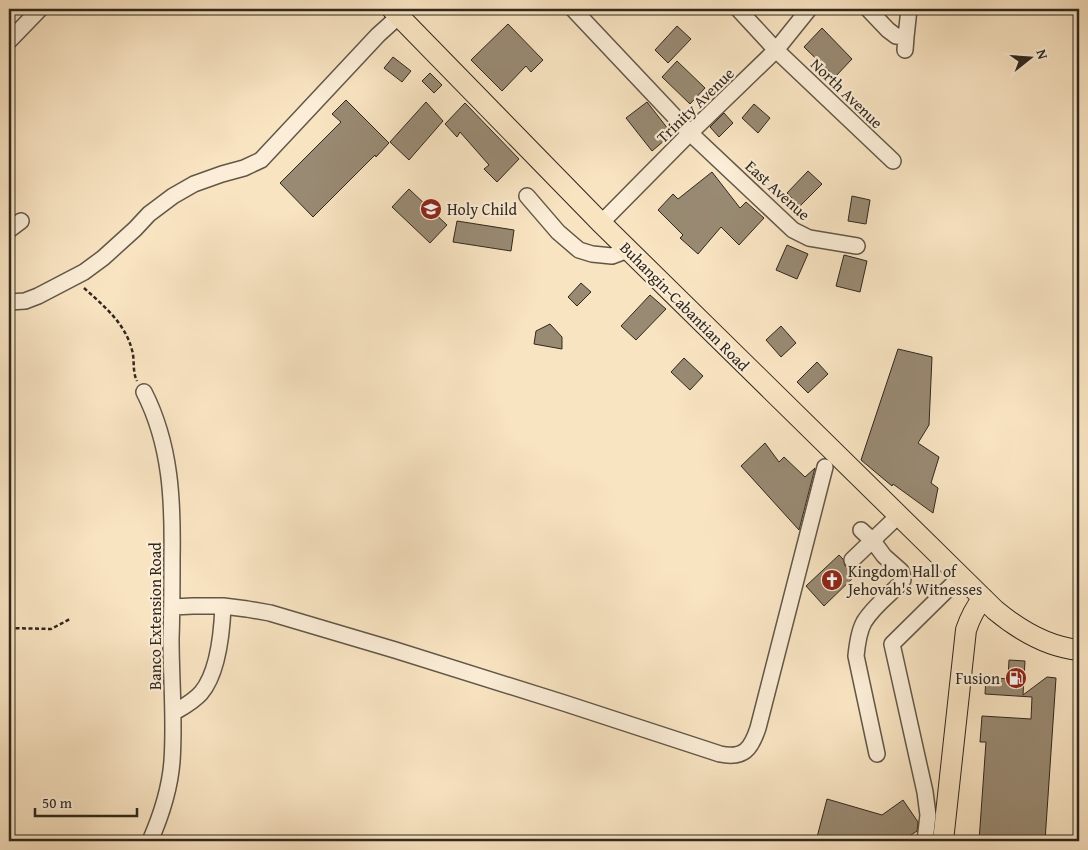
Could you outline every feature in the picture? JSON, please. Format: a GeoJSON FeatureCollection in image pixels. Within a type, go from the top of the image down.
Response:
{"type":"FeatureCollection","features":[{"type":"Feature","properties":{"kind":"main road","name":"Buhangin-Cabantian Road"},"geometry":{"type":"LineString","coordinates":[[396,12],[628,250],[983,598],[1007,620],[1034,637],[1070,649],[1079,650]]}},
{"type":"Feature","properties":{"kind":"main road"},"geometry":{"type":"LineString","coordinates":[[942,841],[966,630],[970,618],[983,598]]}},
{"type":"Feature","properties":{"kind":"street"},"geometry":{"type":"LineString","coordinates":[[9,41],[40,9]]}},
{"type":"Feature","properties":{"kind":"street","name":"East Avenue"},"geometry":{"type":"LineString","coordinates":[[573,9],[690,133],[793,230],[809,238],[856,246]]}},
{"type":"Feature","properties":{"kind":"street","name":"North Avenue"},"geometry":{"type":"LineString","coordinates":[[738,9],[776,50],[893,161]]}},
{"type":"Feature","properties":{"kind":"street","name":"Trinity Avenue"},"geometry":{"type":"LineString","coordinates":[[601,223],[776,50],[809,9]]}},
{"type":"Feature","properties":{"kind":"street"},"geometry":{"type":"LineString","coordinates":[[868,9],[888,30],[905,44],[909,9]]}},
{"type":"Feature","properties":{"kind":"street"},"geometry":{"type":"LineString","coordinates":[[9,302],[25,301],[38,296],[89,269],[135,229],[149,214],[173,196],[194,184],[244,168],[260,160],[359,56],[396,12]]}},
{"type":"Feature","properties":{"kind":"street"},"geometry":{"type":"LineString","coordinates":[[527,196],[558,232],[579,250],[592,254],[612,256],[628,250]]}},
{"type":"Feature","properties":{"kind":"street","name":"Banco Extension Road"},"geometry":{"type":"LineString","coordinates":[[144,392],[159,428],[169,472],[172,518],[172,762],[169,784],[162,810],[150,841]]}},
{"type":"Feature","properties":{"kind":"street"},"geometry":{"type":"LineString","coordinates":[[172,606],[223,606],[270,614],[395,650],[720,754],[736,756],[748,749],[754,741],[825,467]]}},
{"type":"Feature","properties":{"kind":"street"},"geometry":{"type":"LineString","coordinates":[[852,560],[899,515]]}},
{"type":"Feature","properties":{"kind":"street"},"geometry":{"type":"LineString","coordinates":[[861,530],[873,541],[884,556],[901,571],[903,577],[900,584],[876,607],[864,622],[857,644],[856,656],[877,754]]}},
{"type":"Feature","properties":{"kind":"street"},"geometry":{"type":"LineString","coordinates":[[925,841],[928,815],[925,792],[892,644],[961,576]]}},
{"type":"Feature","properties":{"kind":"street"},"geometry":{"type":"LineString","coordinates":[[173,713],[191,703],[202,692],[210,678],[222,629],[223,606]]}},
{"type":"Feature","properties":{"kind":"path"},"geometry":{"type":"LineString","coordinates":[[74,278],[112,314],[122,327],[128,337],[132,351],[135,378],[144,392]]}},
{"type":"Feature","properties":{"kind":"path"},"geometry":{"type":"LineString","coordinates":[[9,628],[51,629],[70,619]]}},
{"type":"Feature","properties":{"kind":"building"},"geometry":{"type":"Polygon","coordinates":[[[508,24],[543,60],[531,72],[526,66],[502,91],[471,60],[508,24]]]}},
{"type":"Feature","properties":{"kind":"building"},"geometry":{"type":"Polygon","coordinates":[[[677,26],[691,39],[668,63],[655,50],[677,26]]]}},
{"type":"Feature","properties":{"kind":"building"},"geometry":{"type":"Polygon","coordinates":[[[822,28],[852,59],[835,77],[804,47],[822,28]]]}},
{"type":"Feature","properties":{"kind":"building"},"geometry":{"type":"Polygon","coordinates":[[[393,57],[411,71],[402,82],[384,68],[393,57]]]}},
{"type":"Feature","properties":{"kind":"building"},"geometry":{"type":"Polygon","coordinates":[[[677,61],[705,88],[690,104],[662,77],[677,61]]]}},
{"type":"Feature","properties":{"kind":"building"},"geometry":{"type":"Polygon","coordinates":[[[430,73],[442,85],[434,93],[422,81],[430,73]]]}},
{"type":"Feature","properties":{"kind":"building"},"geometry":{"type":"Polygon","coordinates":[[[346,100],[389,143],[313,217],[280,183],[341,122],[332,114],[346,100]]]}},
{"type":"Feature","properties":{"kind":"building"},"geometry":{"type":"Polygon","coordinates":[[[426,102],[443,121],[409,160],[390,142],[426,102]]]}},
{"type":"Feature","properties":{"kind":"building"},"geometry":{"type":"Polygon","coordinates":[[[647,102],[672,134],[652,151],[626,118],[647,102]]]}},
{"type":"Feature","properties":{"kind":"building"},"geometry":{"type":"Polygon","coordinates":[[[465,103],[519,159],[497,182],[484,169],[489,165],[460,132],[457,137],[445,124],[465,103]]]}},
{"type":"Feature","properties":{"kind":"building"},"geometry":{"type":"Polygon","coordinates":[[[754,104],[770,118],[758,133],[742,118],[754,104]]]}},
{"type":"Feature","properties":{"kind":"building"},"geometry":{"type":"Polygon","coordinates":[[[724,113],[733,123],[719,137],[710,127],[724,113]]]}},
{"type":"Feature","properties":{"kind":"building"},"geometry":{"type":"Polygon","coordinates":[[[808,171],[822,184],[800,206],[787,193],[808,171]]]}},
{"type":"Feature","properties":{"kind":"building"},"geometry":{"type":"Polygon","coordinates":[[[712,172],[740,208],[746,202],[764,218],[739,245],[721,227],[698,254],[680,238],[683,235],[658,210],[673,194],[678,199],[712,172]]]}},
{"type":"Feature","properties":{"kind":"building"},"geometry":{"type":"Polygon","coordinates":[[[409,189],[447,225],[430,243],[392,207],[409,189]]]}},
{"type":"Feature","properties":{"kind":"building"},"geometry":{"type":"Polygon","coordinates":[[[852,196],[870,200],[866,224],[848,221],[852,196]]]}},
{"type":"Feature","properties":{"kind":"building"},"geometry":{"type":"Polygon","coordinates":[[[457,221],[514,230],[511,251],[453,242],[457,221]]]}},
{"type":"Feature","properties":{"kind":"building"},"geometry":{"type":"Polygon","coordinates":[[[787,245],[808,254],[797,279],[776,270],[787,245]]]}},
{"type":"Feature","properties":{"kind":"building"},"geometry":{"type":"Polygon","coordinates":[[[844,255],[867,261],[860,292],[836,286],[844,255]]]}},
{"type":"Feature","properties":{"kind":"building"},"geometry":{"type":"Polygon","coordinates":[[[581,283],[591,292],[577,306],[568,297],[581,283]]]}},
{"type":"Feature","properties":{"kind":"building"},"geometry":{"type":"Polygon","coordinates":[[[650,295],[666,309],[636,340],[621,326],[650,295]]]}},
{"type":"Feature","properties":{"kind":"building"},"geometry":{"type":"Polygon","coordinates":[[[550,324],[562,337],[562,349],[534,344],[536,331],[550,324]]]}},
{"type":"Feature","properties":{"kind":"building"},"geometry":{"type":"Polygon","coordinates":[[[781,326],[796,343],[781,357],[766,340],[781,326]]]}},
{"type":"Feature","properties":{"kind":"building"},"geometry":{"type":"Polygon","coordinates":[[[898,349],[932,357],[929,425],[918,443],[939,457],[931,483],[938,488],[933,513],[893,484],[892,486],[861,460],[898,349]]]}},
{"type":"Feature","properties":{"kind":"building"},"geometry":{"type":"Polygon","coordinates":[[[684,358],[703,376],[690,390],[671,372],[684,358]]]}},
{"type":"Feature","properties":{"kind":"building"},"geometry":{"type":"Polygon","coordinates":[[[817,362],[828,374],[808,393],[797,382],[817,362]]]}},
{"type":"Feature","properties":{"kind":"building"},"geometry":{"type":"Polygon","coordinates":[[[765,443],[779,462],[784,457],[805,477],[815,468],[799,530],[741,466],[765,443]]]}},
{"type":"Feature","properties":{"kind":"building","name":"Kingdom Hall of Jehovah's Witnesses"},"geometry":{"type":"Polygon","coordinates":[[[839,555],[843,559],[845,566],[853,569],[857,574],[824,606],[806,586],[839,555]]]}},
{"type":"Feature","properties":{"kind":"building"},"geometry":{"type":"Polygon","coordinates":[[[1009,660],[1025,661],[1023,695],[1047,677],[1056,678],[1045,841],[979,841],[986,742],[980,742],[982,716],[1031,719],[1032,697],[985,694],[986,677],[1008,679],[1009,660]]]}},
{"type":"Feature","properties":{"kind":"building"},"geometry":{"type":"Polygon","coordinates":[[[827,799],[882,815],[903,800],[918,822],[917,831],[902,841],[816,841],[827,799]]]}},
{"type":"Feature","properties":{"kind":"place","name":"Holy Child"},"geometry":{"type":"Point","coordinates":[431,209]}},
{"type":"Feature","properties":{"kind":"place","name":"Kingdom Hall of Jehovah's Witnesses"},"geometry":{"type":"Point","coordinates":[832,580]}},
{"type":"Feature","properties":{"kind":"place","name":"Fusion"},"geometry":{"type":"Point","coordinates":[1016,678]}}]}
